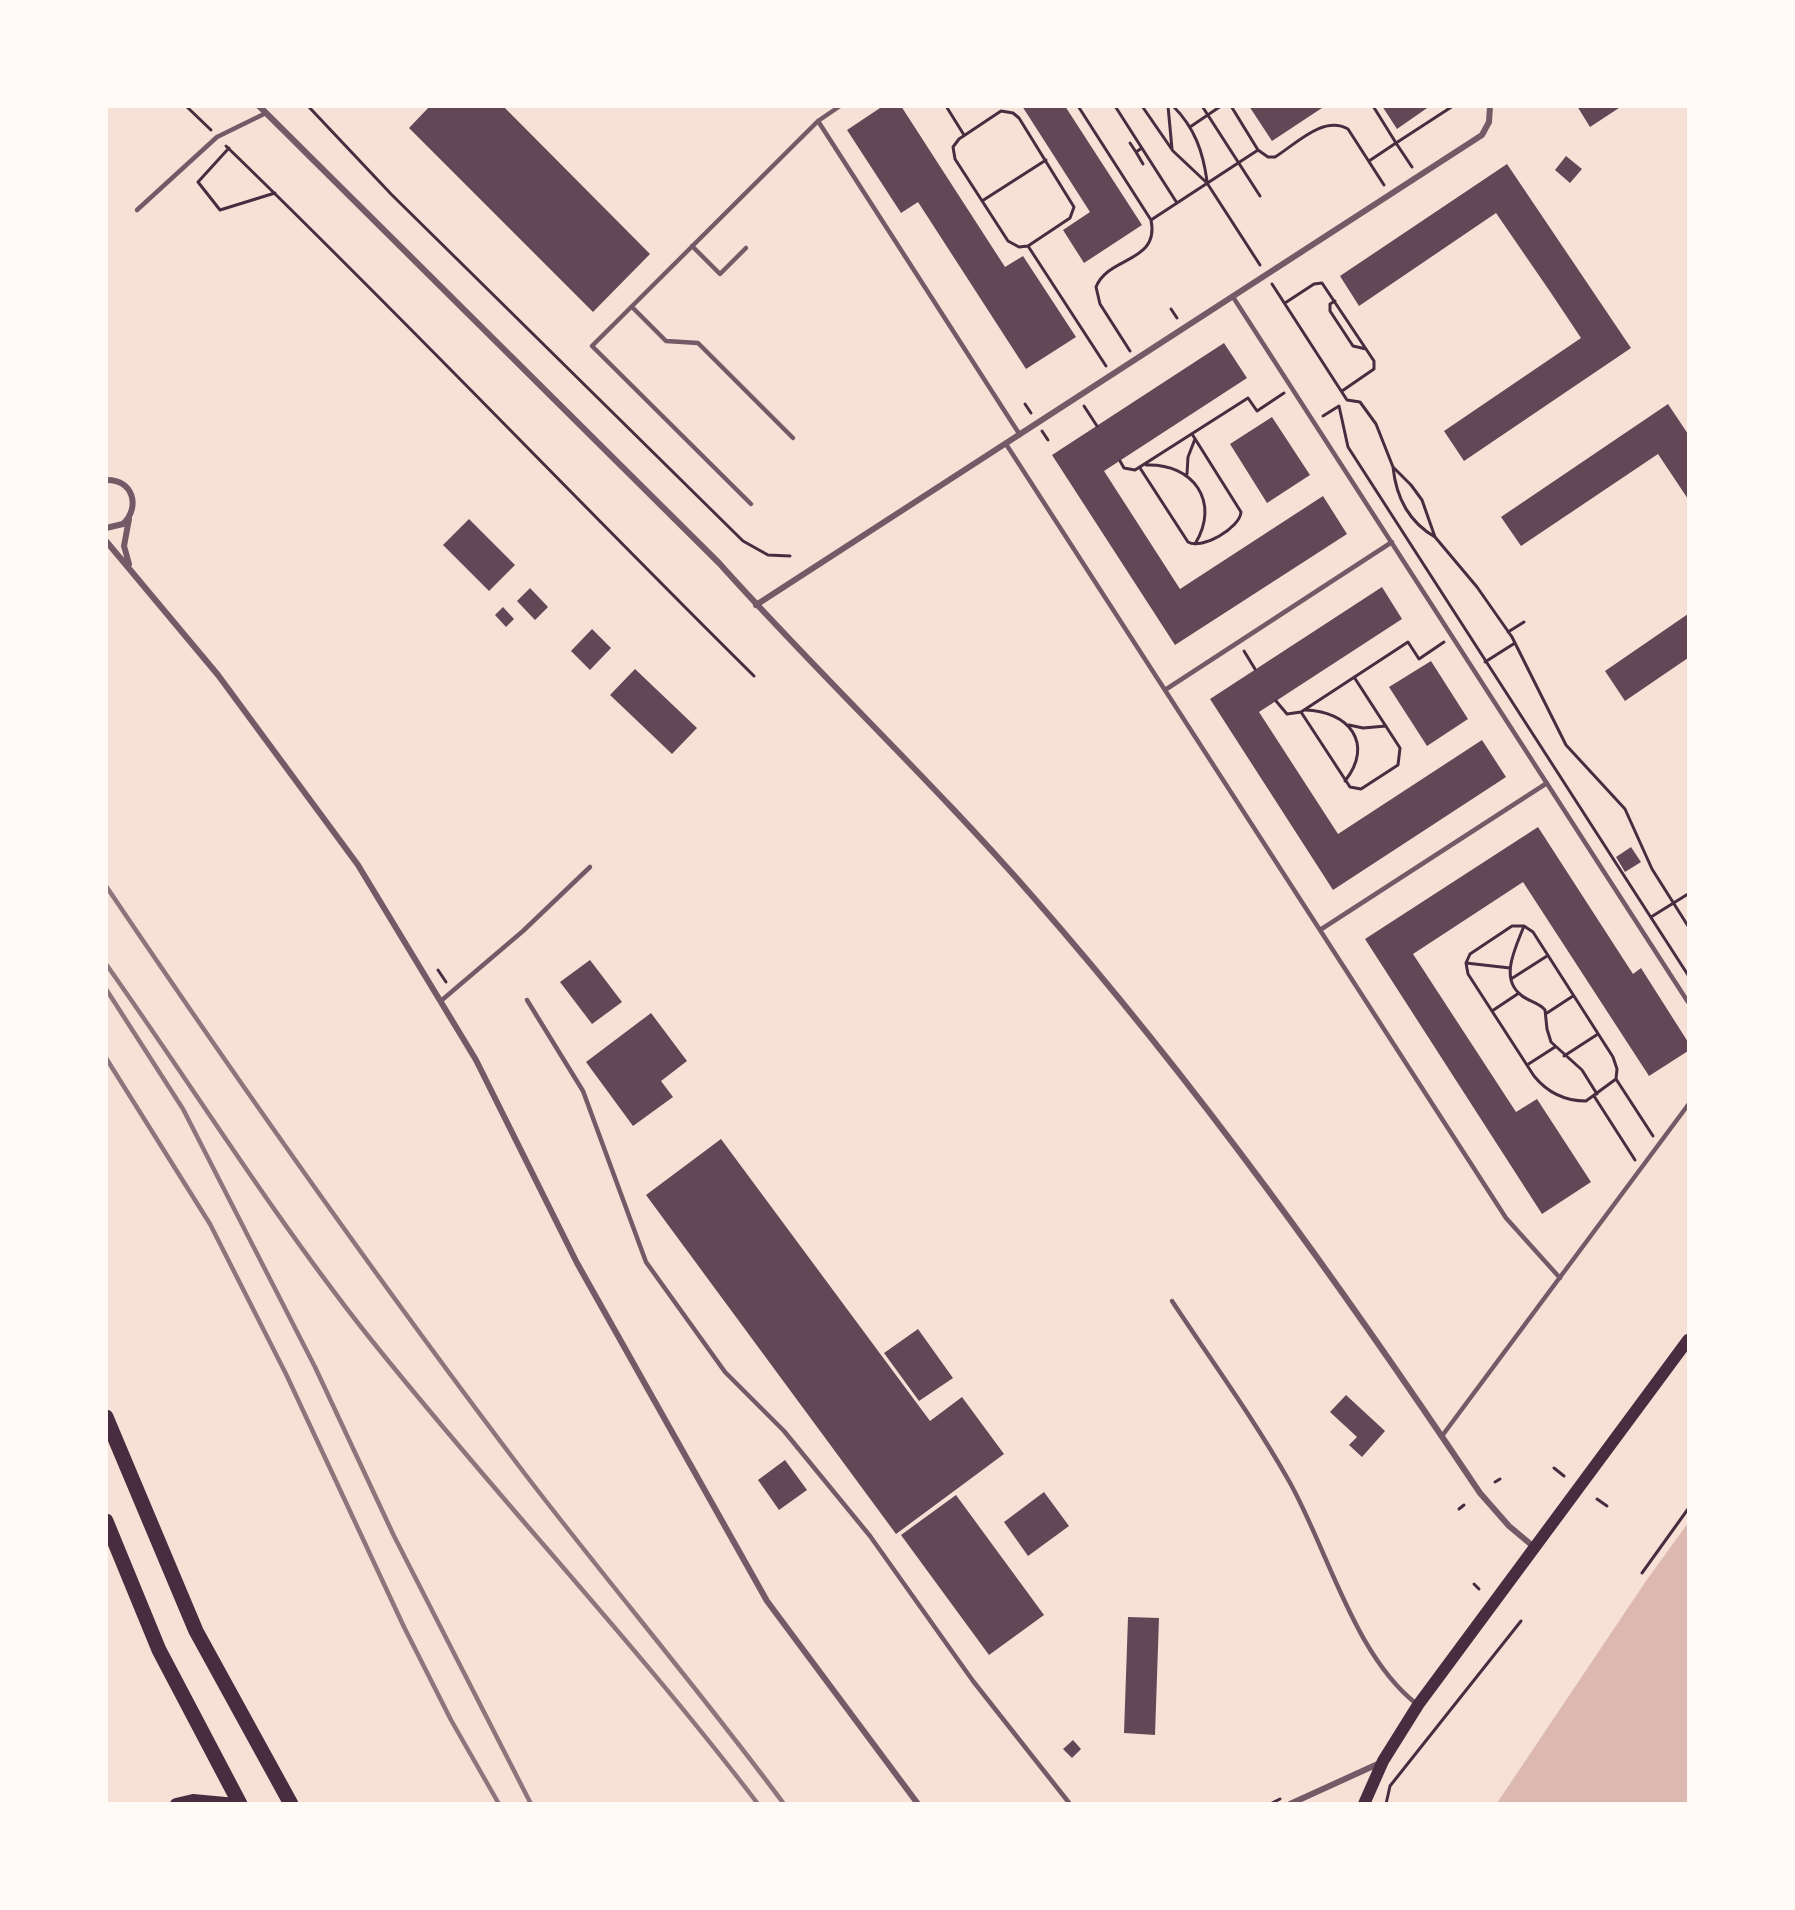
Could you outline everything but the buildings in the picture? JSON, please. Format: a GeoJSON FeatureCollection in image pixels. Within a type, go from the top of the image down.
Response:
{"type":"FeatureCollection","features":[{"type":"Feature","properties":{"kind":"main road"},"geometry":{"type":"LineString","coordinates":[[1364,1803],[1383,1761],[1418,1705],[1689,1340]]}},
{"type":"Feature","properties":{"kind":"main road"},"geometry":{"type":"LineString","coordinates":[[106,1417],[196,1631],[291,1803]]}},
{"type":"Feature","properties":{"kind":"main road"},"geometry":{"type":"LineString","coordinates":[[106,1521],[159,1650],[240,1803]]}},
{"type":"Feature","properties":{"kind":"main road"},"geometry":{"type":"LineString","coordinates":[[176,1803],[193,1800],[236,1803]]}},
{"type":"Feature","properties":{"kind":"street"},"geometry":{"type":"LineString","coordinates":[[259,106],[605,449],[936,790],[1043,908],[1239,1148],[1341,1289],[1480,1493],[1509,1526],[1534,1547]]}},
{"type":"Feature","properties":{"kind":"street"},"geometry":{"type":"LineString","coordinates":[[756,605],[1482,135],[1489,122],[1490,106]]}},
{"type":"Feature","properties":{"kind":"street"},"geometry":{"type":"LineString","coordinates":[[106,480],[121,482],[132,495],[133,511],[129,519],[124,546],[126,558],[134,573]]}},
{"type":"Feature","properties":{"kind":"street"},"geometry":{"type":"LineString","coordinates":[[106,528],[116,528],[129,519]]}},
{"type":"Feature","properties":{"kind":"street"},"geometry":{"type":"LineString","coordinates":[[106,541],[218,675],[358,865],[442,1000],[476,1060],[577,1263],[766,1601],[918,1803]]}},
{"type":"Feature","properties":{"kind":"street"},"geometry":{"type":"LineString","coordinates":[[1290,1803],[1383,1761]]}},
{"type":"Feature","properties":{"kind":"lane"},"geometry":{"type":"LineString","coordinates":[[751,504],[592,346],[818,121],[840,106]]}},
{"type":"Feature","properties":{"kind":"lane"},"geometry":{"type":"LineString","coordinates":[[137,210],[217,136],[266,113]]}},
{"type":"Feature","properties":{"kind":"lane"},"geometry":{"type":"LineString","coordinates":[[818,121],[1020,435]]}},
{"type":"Feature","properties":{"kind":"lane"},"geometry":{"type":"LineString","coordinates":[[692,246],[720,274],[746,248]]}},
{"type":"Feature","properties":{"kind":"lane"},"geometry":{"type":"LineString","coordinates":[[1233,297],[1689,1002]]}},
{"type":"Feature","properties":{"kind":"lane"},"geometry":{"type":"LineString","coordinates":[[632,306],[666,341],[698,343],[793,438]]}},
{"type":"Feature","properties":{"kind":"lane"},"geometry":{"type":"LineString","coordinates":[[1006,444],[1506,1218],[1560,1278]]}},
{"type":"Feature","properties":{"kind":"lane"},"geometry":{"type":"LineString","coordinates":[[1165,690],[1392,542]]}},
{"type":"Feature","properties":{"kind":"lane"},"geometry":{"type":"LineString","coordinates":[[1320,930],[1547,783]]}},
{"type":"Feature","properties":{"kind":"lane"},"geometry":{"type":"LineString","coordinates":[[442,1000],[523,931],[590,867]]}},
{"type":"Feature","properties":{"kind":"lane"},"geometry":{"type":"LineString","coordinates":[[527,1000],[583,1091],[646,1262],[726,1372],[784,1431],[870,1536],[973,1681],[1070,1803]]}},
{"type":"Feature","properties":{"kind":"lane"},"geometry":{"type":"LineString","coordinates":[[1442,1436],[1689,1105]]}},
{"type":"Feature","properties":{"kind":"lane"},"geometry":{"type":"LineString","coordinates":[[1172,1301],[1288,1479],[1334,1580],[1377,1660],[1398,1690],[1418,1705]]}},
{"type":"Feature","properties":{"kind":"path"},"geometry":{"type":"LineString","coordinates":[[186,106],[754,676]]}},
{"type":"Feature","properties":{"kind":"path"},"geometry":{"type":"LineString","coordinates":[[308,106],[391,194],[743,541],[768,555],[790,556]]}},
{"type":"Feature","properties":{"kind":"path"},"geometry":{"type":"LineString","coordinates":[[946,106],[964,135]]}},
{"type":"Feature","properties":{"kind":"path"},"geometry":{"type":"LineString","coordinates":[[1078,106],[1151,220],[1153,230],[1148,246],[1107,273],[1096,287],[1100,304],[1136,360]]}},
{"type":"Feature","properties":{"kind":"path"},"geometry":{"type":"LineString","coordinates":[[1115,106],[1177,203]]}},
{"type":"Feature","properties":{"kind":"path"},"geometry":{"type":"LineString","coordinates":[[1142,106],[1173,151],[1207,183],[1347,400]]}},
{"type":"Feature","properties":{"kind":"path"},"geometry":{"type":"LineString","coordinates":[[1168,106],[1173,151]]}},
{"type":"Feature","properties":{"kind":"path"},"geometry":{"type":"LineString","coordinates":[[1173,106],[1190,127],[1199,143],[1207,183]]}},
{"type":"Feature","properties":{"kind":"path"},"geometry":{"type":"LineString","coordinates":[[1202,106],[1260,196]]}},
{"type":"Feature","properties":{"kind":"path"},"geometry":{"type":"LineString","coordinates":[[1190,127],[1221,106]]}},
{"type":"Feature","properties":{"kind":"path"},"geometry":{"type":"LineString","coordinates":[[1231,106],[1258,150],[1268,157],[1275,157],[1326,124],[1338,124],[1348,129],[1390,195]]}},
{"type":"Feature","properties":{"kind":"path"},"geometry":{"type":"LineString","coordinates":[[1373,106],[1418,177]]}},
{"type":"Feature","properties":{"kind":"path"},"geometry":{"type":"LineString","coordinates":[[1369,161],[1453,106]]}},
{"type":"Feature","properties":{"kind":"path"},"geometry":{"type":"LineString","coordinates":[[1001,111],[1007,111],[1019,118],[1072,200],[1073,213],[1028,246],[1019,247],[1008,242],[953,153],[953,147],[964,135],[1001,111]]}},
{"type":"Feature","properties":{"kind":"path"},"geometry":{"type":"LineString","coordinates":[[1130,143],[1143,164]]}},
{"type":"Feature","properties":{"kind":"path"},"geometry":{"type":"LineString","coordinates":[[228,148],[198,182],[220,210],[275,193]]}},
{"type":"Feature","properties":{"kind":"path"},"geometry":{"type":"LineString","coordinates":[[1136,152],[1142,148]]}},
{"type":"Feature","properties":{"kind":"path"},"geometry":{"type":"LineString","coordinates":[[1151,220],[1258,150]]}},
{"type":"Feature","properties":{"kind":"path"},"geometry":{"type":"LineString","coordinates":[[982,201],[1046,160]]}},
{"type":"Feature","properties":{"kind":"path"},"geometry":{"type":"LineString","coordinates":[[1028,246],[1112,375]]}},
{"type":"Feature","properties":{"kind":"path"},"geometry":{"type":"LineString","coordinates":[[1285,303],[1318,283],[1326,286],[1374,361],[1374,369],[1342,392]]}},
{"type":"Feature","properties":{"kind":"path"},"geometry":{"type":"LineString","coordinates":[[1335,301],[1330,304],[1329,309],[1341,329],[1354,348],[1366,349]]}},
{"type":"Feature","properties":{"kind":"path"},"geometry":{"type":"LineString","coordinates":[[1120,461],[1128,470],[1140,468],[1248,398],[1257,411],[1292,388]]}},
{"type":"Feature","properties":{"kind":"path"},"geometry":{"type":"LineString","coordinates":[[1078,397],[1097,426]]}},
{"type":"Feature","properties":{"kind":"path"},"geometry":{"type":"LineString","coordinates":[[1314,422],[1347,400],[1360,402],[1371,415],[1393,467],[1397,491],[1407,512],[1435,537],[1477,587],[1515,642],[1566,745],[1625,809],[1652,869],[1689,926]]}},
{"type":"Feature","properties":{"kind":"path"},"geometry":{"type":"LineString","coordinates":[[1339,406],[1348,447],[1689,975]]}},
{"type":"Feature","properties":{"kind":"path"},"geometry":{"type":"LineString","coordinates":[[1140,468],[1188,542],[1194,545],[1204,544],[1238,522],[1241,512],[1192,434]]}},
{"type":"Feature","properties":{"kind":"path"},"geometry":{"type":"LineString","coordinates":[[1187,474],[1188,457],[1196,439]]}},
{"type":"Feature","properties":{"kind":"path"},"geometry":{"type":"LineString","coordinates":[[1144,465],[1162,466],[1187,474],[1200,492],[1205,514],[1203,529],[1194,545]]}},
{"type":"Feature","properties":{"kind":"path"},"geometry":{"type":"LineString","coordinates":[[1393,467],[1411,484],[1422,500],[1435,537]]}},
{"type":"Feature","properties":{"kind":"path"},"geometry":{"type":"LineString","coordinates":[[1508,632],[1524,622]]}},
{"type":"Feature","properties":{"kind":"path"},"geometry":{"type":"LineString","coordinates":[[1302,711],[1408,642],[1419,659],[1453,636]]}},
{"type":"Feature","properties":{"kind":"path"},"geometry":{"type":"LineString","coordinates":[[1238,642],[1255,669]]}},
{"type":"Feature","properties":{"kind":"path"},"geometry":{"type":"LineString","coordinates":[[1474,669],[1515,642]]}},
{"type":"Feature","properties":{"kind":"path"},"geometry":{"type":"LineString","coordinates":[[1302,711],[1350,787],[1361,789],[1398,765],[1400,748],[1354,677]]}},
{"type":"Feature","properties":{"kind":"path"},"geometry":{"type":"LineString","coordinates":[[1276,701],[1287,714],[1302,711],[1329,713],[1347,724],[1363,728],[1386,726]]}},
{"type":"Feature","properties":{"kind":"path"},"geometry":{"type":"LineString","coordinates":[[1345,781],[1356,765],[1358,756],[1356,739],[1347,724]]}},
{"type":"Feature","properties":{"kind":"path"},"geometry":{"type":"LineString","coordinates":[[1639,925],[1688,894]]}},
{"type":"Feature","properties":{"kind":"path"},"geometry":{"type":"LineString","coordinates":[[1616,1079],[1586,1101],[1561,1097],[1545,1088],[1527,1065],[1468,974],[1466,963],[1474,951],[1512,926],[1524,926],[1533,932],[1616,1063],[1616,1079],[1659,1145]]}},
{"type":"Feature","properties":{"kind":"path"},"geometry":{"type":"LineString","coordinates":[[1524,926],[1510,968],[1511,979],[1519,993],[1539,1004],[1546,1013],[1547,1029],[1555,1047],[1582,1070],[1641,1169]]}},
{"type":"Feature","properties":{"kind":"path"},"geometry":{"type":"LineString","coordinates":[[1511,979],[1548,955]]}},
{"type":"Feature","properties":{"kind":"path"},"geometry":{"type":"LineString","coordinates":[[1466,963],[1510,968]]}},
{"type":"Feature","properties":{"kind":"path"},"geometry":{"type":"LineString","coordinates":[[1492,1011],[1519,993]]}},
{"type":"Feature","properties":{"kind":"path"},"geometry":{"type":"LineString","coordinates":[[1546,1013],[1574,996]]}},
{"type":"Feature","properties":{"kind":"path"},"geometry":{"type":"LineString","coordinates":[[1564,1056],[1598,1034]]}},
{"type":"Feature","properties":{"kind":"path"},"geometry":{"type":"LineString","coordinates":[[1527,1065],[1555,1047]]}},
{"type":"Feature","properties":{"kind":"path"},"geometry":{"type":"LineString","coordinates":[[1554,1468],[1564,1476]]}},
{"type":"Feature","properties":{"kind":"path"},"geometry":{"type":"LineString","coordinates":[[1495,1482],[1500,1479]]}},
{"type":"Feature","properties":{"kind":"path"},"geometry":{"type":"LineString","coordinates":[[1597,1499],[1606,1506]]}},
{"type":"Feature","properties":{"kind":"path"},"geometry":{"type":"LineString","coordinates":[[1459,1509],[1464,1505]]}},
{"type":"Feature","properties":{"kind":"path"},"geometry":{"type":"LineString","coordinates":[[1642,1573],[1689,1509]]}},
{"type":"Feature","properties":{"kind":"path"},"geometry":{"type":"LineString","coordinates":[[1474,1584],[1479,1589]]}},
{"type":"Feature","properties":{"kind":"path"},"geometry":{"type":"LineString","coordinates":[[1386,1803],[1390,1786],[1521,1621]]}},
{"type":"Feature","properties":{"kind":"shaded area"},"geometry":{"type":"Polygon","coordinates":[[[1688,1523],[1688,1803],[1497,1803],[1646,1581],[1688,1523]]]}},
{"type":"Feature","properties":{"kind":"railway"},"geometry":{"type":"LineString","coordinates":[[106,886],[260,1110],[417,1330],[525,1474],[784,1804]]}},
{"type":"Feature","properties":{"kind":"railway"},"geometry":{"type":"LineString","coordinates":[[106,964],[265,1196],[365,1332],[413,1392],[613,1625],[711,1743],[758,1804]]}},
{"type":"Feature","properties":{"kind":"railway"},"geometry":{"type":"LineString","coordinates":[[106,989],[183,1109],[315,1367],[394,1536],[531,1804]]}},
{"type":"Feature","properties":{"kind":"railway"},"geometry":{"type":"LineString","coordinates":[[106,1058],[210,1224],[286,1374],[404,1627],[451,1720],[499,1804]]}}]}
